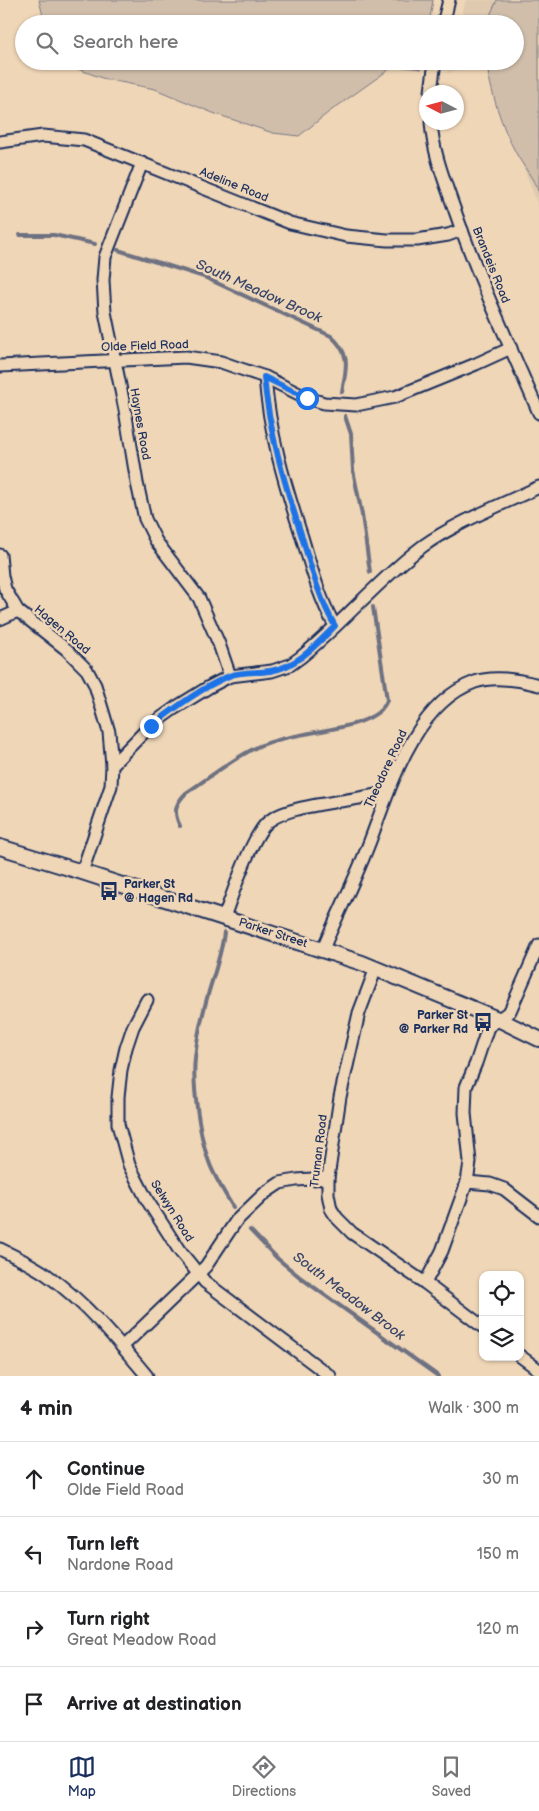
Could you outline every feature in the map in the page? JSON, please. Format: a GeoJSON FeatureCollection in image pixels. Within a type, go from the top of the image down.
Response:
{"type":"FeatureCollection","features":[{"type":"Feature","properties":{"kind":"main road","name":"Parker Street"},"geometry":{"type":"LineString","coordinates":[[0,847],[323,949],[376,968],[500,1020],[539,1039]]}},
{"type":"Feature","properties":{"kind":"street"},"geometry":{"type":"LineString","coordinates":[[445,15],[449,0]]}},
{"type":"Feature","properties":{"kind":"street"},"geometry":{"type":"LineString","coordinates":[[432,85],[434,70]]}},
{"type":"Feature","properties":{"kind":"street","name":"Brandeis Road"},"geometry":{"type":"LineString","coordinates":[[432,130],[436,156],[462,230],[539,412]]}},
{"type":"Feature","properties":{"kind":"street","name":"Adeline Road"},"geometry":{"type":"LineString","coordinates":[[0,142],[43,136],[76,139],[102,147],[290,223],[346,236],[387,240],[417,240],[448,235],[462,230]]}},
{"type":"Feature","properties":{"kind":"street","name":"Haynes Road"},"geometry":{"type":"LineString","coordinates":[[142,163],[105,257],[103,280],[105,312],[125,410],[136,483],[145,519],[156,541],[199,598],[219,644],[230,676]]}},
{"type":"Feature","properties":{"kind":"street","name":"Olde Field Road"},"geometry":{"type":"LineString","coordinates":[[0,366],[186,357],[221,362],[264,377],[307,398],[324,402],[356,405],[395,397],[511,348]]}},
{"type":"Feature","properties":{"kind":"street"},"geometry":{"type":"LineString","coordinates":[[264,377],[267,404],[284,481],[324,606],[335,626]]}},
{"type":"Feature","properties":{"kind":"street"},"geometry":{"type":"LineString","coordinates":[[112,765],[151,726],[175,708],[230,676],[272,671],[290,665],[316,645],[382,582],[424,546],[454,528],[539,487]]}},
{"type":"Feature","properties":{"kind":"street","name":"Hagen Road"},"geometry":{"type":"LineString","coordinates":[[0,555],[5,589],[18,611],[66,649],[87,670],[95,685],[109,732],[112,765],[111,786],[82,872]]}},
{"type":"Feature","properties":{"kind":"street"},"geometry":{"type":"LineString","coordinates":[[0,619],[18,611]]}},
{"type":"Feature","properties":{"kind":"street","name":"Theodore Road"},"geometry":{"type":"LineString","coordinates":[[323,949],[369,844],[387,792],[409,748],[439,704],[460,689],[477,682],[493,679],[539,685]]}},
{"type":"Feature","properties":{"kind":"street"},"geometry":{"type":"LineString","coordinates":[[224,918],[236,884],[259,832],[269,821],[285,813],[306,807],[367,798],[387,792]]}},
{"type":"Feature","properties":{"kind":"street"},"geometry":{"type":"LineString","coordinates":[[425,1284],[442,1251],[467,1182],[470,1162],[465,1114],[466,1087],[488,1027],[510,1011],[539,945]]}},
{"type":"Feature","properties":{"kind":"street","name":"Truman Road"},"geometry":{"type":"LineString","coordinates":[[376,968],[359,1013],[340,1097],[328,1178],[328,1194],[331,1208],[337,1218],[352,1233],[479,1324]]}},
{"type":"Feature","properties":{"kind":"street","name":"Selwyn Road"},"geometry":{"type":"LineString","coordinates":[[147,1000],[133,1027],[126,1048],[118,1097],[118,1124],[129,1165],[147,1200],[179,1250],[205,1282],[330,1376]]}},
{"type":"Feature","properties":{"kind":"street"},"geometry":{"type":"LineString","coordinates":[[122,1347],[206,1266],[236,1221],[264,1193],[280,1183],[328,1178]]}},
{"type":"Feature","properties":{"kind":"street"},"geometry":{"type":"LineString","coordinates":[[467,1182],[490,1184],[504,1189],[539,1216]]}},
{"type":"Feature","properties":{"kind":"street"},"geometry":{"type":"LineString","coordinates":[[0,1249],[46,1274],[73,1295],[147,1376]]}},
{"type":"Feature","properties":{"kind":"street"},"geometry":{"type":"LineString","coordinates":[[524,1359],[539,1370]]}},
{"type":"Feature","properties":{"kind":"shaded area"},"geometry":{"type":"Polygon","coordinates":[[[39,0],[433,0],[430,15],[43,15],[39,0]]]}},
{"type":"Feature","properties":{"kind":"shaded area"},"geometry":{"type":"Polygon","coordinates":[[[466,0],[539,0],[539,208],[486,70],[524,70],[524,15],[462,15],[466,0]]]}},
{"type":"Feature","properties":{"kind":"shaded area"},"geometry":{"type":"Polygon","coordinates":[[[497,0],[539,0],[539,193],[506,132],[497,108],[488,70],[524,70],[524,15],[491,15],[497,0]]]}},
{"type":"Feature","properties":{"kind":"shaded area"},"geometry":{"type":"Polygon","coordinates":[[[80,70],[388,70],[299,136],[273,133],[213,113],[155,89],[105,79],[80,70]]]}},
{"type":"Feature","properties":{"kind":"waterway","name":"South Meadow Brook"},"geometry":{"type":"LineString","coordinates":[[20,235],[54,235],[95,244]]}},
{"type":"Feature","properties":{"kind":"waterway","name":"South Meadow Brook"},"geometry":{"type":"LineString","coordinates":[[118,250],[204,277],[331,336],[338,343],[345,356],[346,369],[342,392]]}},
{"type":"Feature","properties":{"kind":"waterway","name":"South Meadow Brook"},"geometry":{"type":"LineString","coordinates":[[345,416],[351,434],[353,470],[370,572]]}},
{"type":"Feature","properties":{"kind":"waterway","name":"South Meadow Brook"},"geometry":{"type":"LineString","coordinates":[[180,826],[176,816],[176,808],[182,797],[248,752],[281,739],[352,724],[374,715],[382,708],[387,700],[373,607]]}},
{"type":"Feature","properties":{"kind":"waterway","name":"South Meadow Brook"},"geometry":{"type":"LineString","coordinates":[[224,932],[199,1033],[194,1070],[203,1143],[211,1167],[233,1207]]}},
{"type":"Feature","properties":{"kind":"waterway","name":"South Meadow Brook"},"geometry":{"type":"LineString","coordinates":[[250,1230],[278,1259],[301,1278],[438,1376]]}},
{"type":"Feature","properties":{"kind":"place","name":"Parker St @ Hagen Rd"},"geometry":{"type":"Point","coordinates":[109,891]}},
{"type":"Feature","properties":{"kind":"place","name":"Parker St @ Parker Rd"},"geometry":{"type":"Point","coordinates":[483,1022]}},
{"type":"Feature","properties":{"kind":"route"},"geometry":{"type":"LineString","coordinates":[[151,726],[175,708],[230,676],[272,671],[290,665],[316,645],[335,626],[324,606],[284,481],[267,404],[264,377],[307,398]]}}]}
